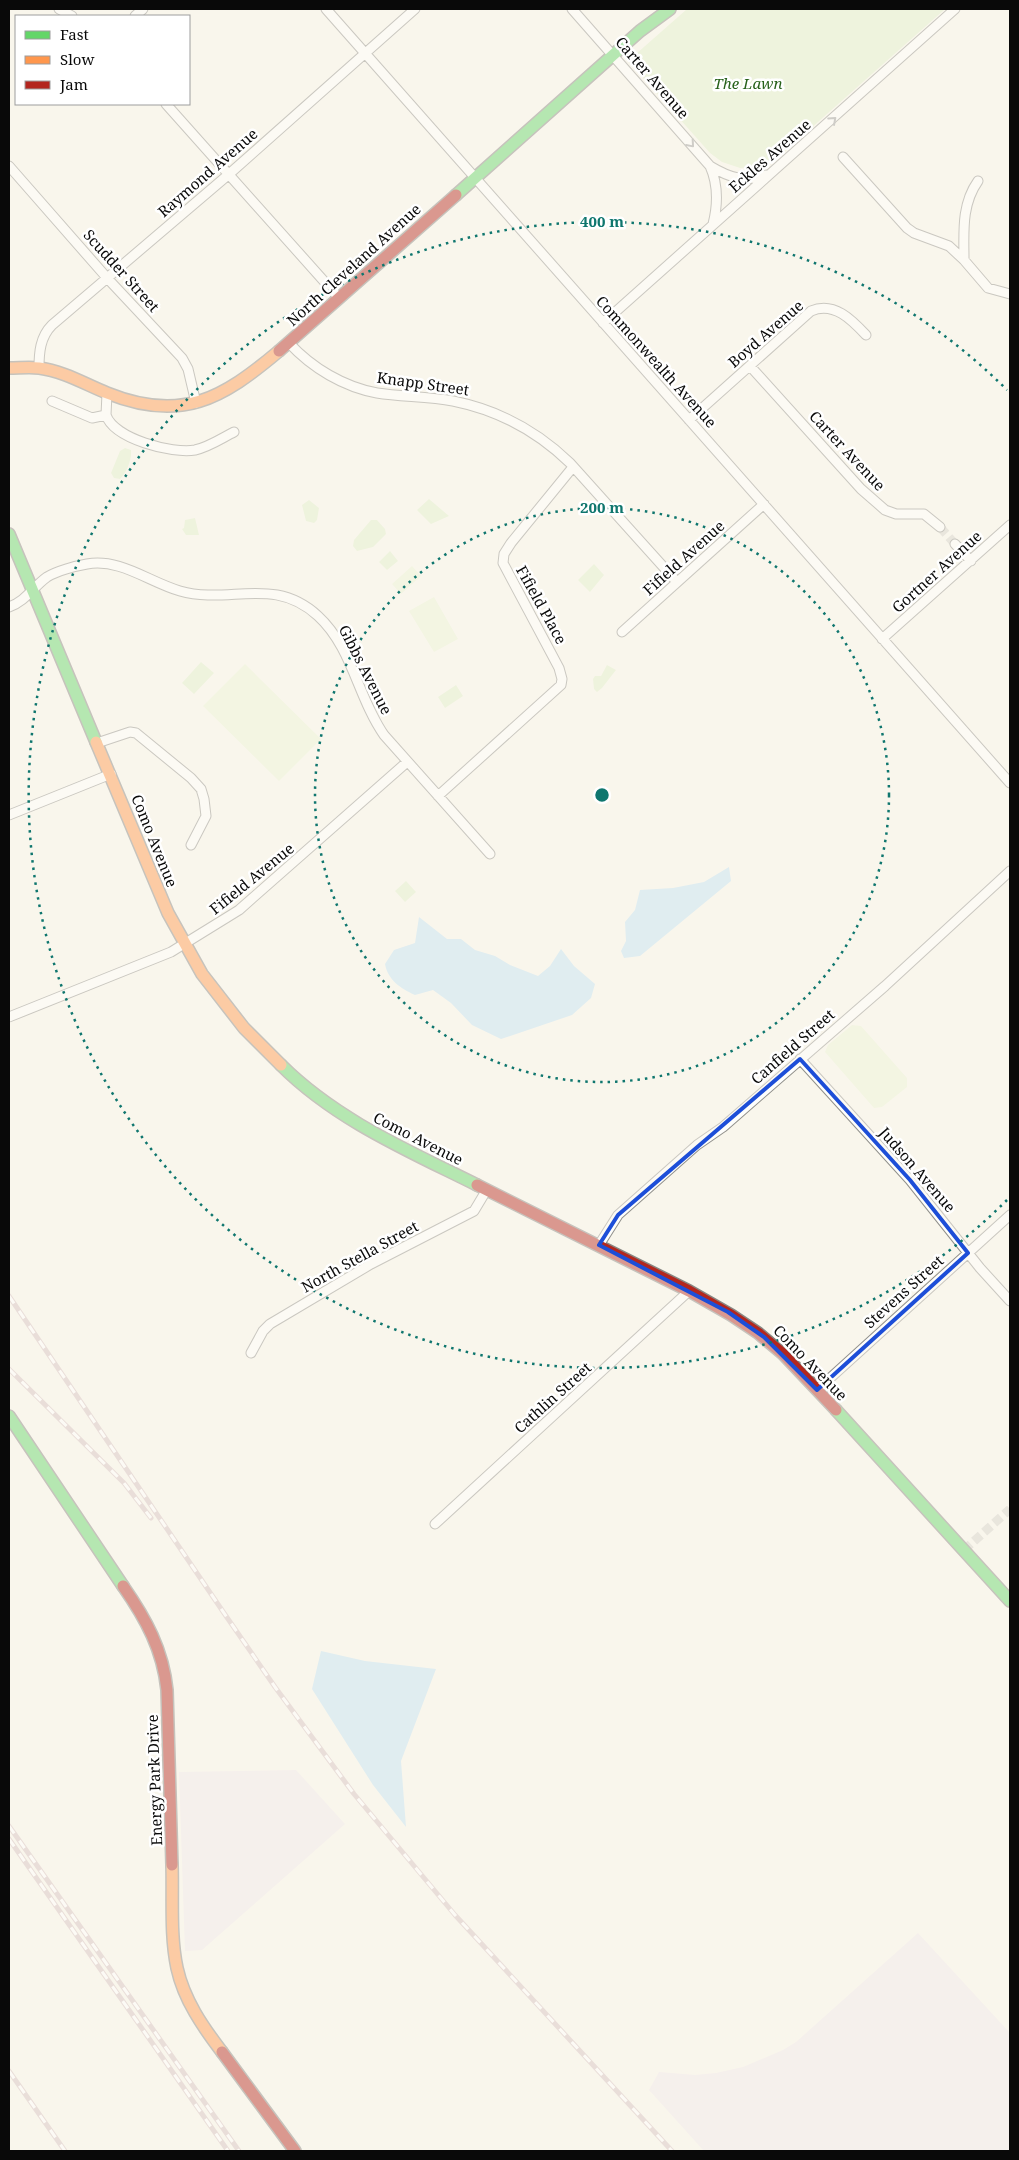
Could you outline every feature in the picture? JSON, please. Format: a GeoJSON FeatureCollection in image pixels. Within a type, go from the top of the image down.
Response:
{"type":"FeatureCollection","features":[{"type":"Feature","properties":{"kind":"main road","name":"North Cleveland Avenue"},"geometry":{"type":"LineString","coordinates":[[9,368],[39,368],[78,380],[107,393],[141,404],[172,406],[196,403],[211,399],[230,389],[340,298],[640,31],[670,9]]}},
{"type":"Feature","properties":{"kind":"main road","name":"Como Avenue"},"geometry":{"type":"LineString","coordinates":[[9,534],[98,742],[160,897],[184,945],[212,988],[244,1028],[313,1094],[364,1128],[486,1191],[689,1291],[734,1316],[764,1336],[817,1390],[1010,1601]]}},
{"type":"Feature","properties":{"kind":"main road","name":"Energy Park Drive"},"geometry":{"type":"LineString","coordinates":[[9,1416],[141,1612],[158,1646],[163,1659],[167,1690],[174,1952],[179,1977],[187,2001],[201,2024],[295,2151]]}},
{"type":"Feature","properties":{"kind":"street","name":"Commonwealth Avenue"},"geometry":{"type":"LineString","coordinates":[[326,9],[1010,783]]}},
{"type":"Feature","properties":{"kind":"street","name":"Raymond Avenue"},"geometry":{"type":"LineString","coordinates":[[39,368],[39,354],[48,329],[228,175],[415,9]]}},
{"type":"Feature","properties":{"kind":"street","name":"Carter Avenue"},"geometry":{"type":"LineString","coordinates":[[572,9],[614,54],[710,166],[714,174],[716,194],[712,224]]}},
{"type":"Feature","properties":{"kind":"street","name":"Eckles Avenue"},"geometry":{"type":"LineString","coordinates":[[603,323],[955,9]]}},
{"type":"Feature","properties":{"kind":"street"},"geometry":{"type":"LineString","coordinates":[[167,105],[340,298]]}},
{"type":"Feature","properties":{"kind":"street"},"geometry":{"type":"LineString","coordinates":[[843,157],[907,228],[914,233],[949,246],[988,288],[1010,294]]}},
{"type":"Feature","properties":{"kind":"street","name":"Scudder Street"},"geometry":{"type":"LineString","coordinates":[[9,166],[108,279],[182,358],[188,369],[196,403]]}},
{"type":"Feature","properties":{"kind":"street","name":"Carter Avenue"},"geometry":{"type":"LineString","coordinates":[[710,166],[728,176],[746,179],[770,174]]}},
{"type":"Feature","properties":{"kind":"street"},"geometry":{"type":"LineString","coordinates":[[964,260],[964,223],[967,200],[978,181]]}},
{"type":"Feature","properties":{"kind":"street","name":"Boyd Avenue"},"geometry":{"type":"LineString","coordinates":[[689,420],[811,311],[818,308],[827,308],[850,318],[866,336]]}},
{"type":"Feature","properties":{"kind":"street","name":"Knapp Street"},"geometry":{"type":"LineString","coordinates":[[289,342],[324,372],[358,388],[378,393],[452,401],[499,415],[542,439],[573,467],[677,582]]}},
{"type":"Feature","properties":{"kind":"street","name":"Carter Avenue"},"geometry":{"type":"LineString","coordinates":[[750,366],[861,489],[885,510],[896,514],[924,514],[940,527]]}},
{"type":"Feature","properties":{"kind":"street"},"geometry":{"type":"LineString","coordinates":[[107,393],[106,415],[113,427],[128,436],[160,447],[177,450],[195,450],[234,432]]}},
{"type":"Feature","properties":{"kind":"street"},"geometry":{"type":"LineString","coordinates":[[52,401],[92,418],[106,415]]}},
{"type":"Feature","properties":{"kind":"street","name":"Fifield Place"},"geometry":{"type":"LineString","coordinates":[[438,796],[559,688],[562,682],[561,672],[503,563],[504,554],[511,543],[573,467]]}},
{"type":"Feature","properties":{"kind":"street","name":"Fifield Avenue"},"geometry":{"type":"LineString","coordinates":[[622,632],[764,504]]}},
{"type":"Feature","properties":{"kind":"street","name":"Gortner Avenue"},"geometry":{"type":"LineString","coordinates":[[882,639],[1010,525]]}},
{"type":"Feature","properties":{"kind":"street"},"geometry":{"type":"LineString","coordinates":[[955,544],[971,560]]}},
{"type":"Feature","properties":{"kind":"street","name":"Gibbs Avenue"},"geometry":{"type":"LineString","coordinates":[[9,607],[19,603],[48,577],[84,564],[101,563],[123,567],[169,587],[189,593],[217,595],[262,592],[297,601],[318,616],[333,634],[372,717],[384,735],[490,854]]}},
{"type":"Feature","properties":{"kind":"street"},"geometry":{"type":"LineString","coordinates":[[98,742],[130,732],[136,732],[195,781],[203,794],[206,816],[191,845]]}},
{"type":"Feature","properties":{"kind":"street","name":"Fifield Avenue"},"geometry":{"type":"LineString","coordinates":[[9,1017],[171,952],[239,910],[407,762]]}},
{"type":"Feature","properties":{"kind":"street"},"geometry":{"type":"LineString","coordinates":[[9,815],[111,774]]}},
{"type":"Feature","properties":{"kind":"street","name":"Canfield Street"},"geometry":{"type":"LineString","coordinates":[[598,1246],[618,1214],[697,1145],[723,1127],[889,982],[1010,871]]}},
{"type":"Feature","properties":{"kind":"street","name":"Judson Avenue"},"geometry":{"type":"LineString","coordinates":[[800,1059],[910,1180],[968,1253],[1010,1301]]}},
{"type":"Feature","properties":{"kind":"street","name":"North Stella Street"},"geometry":{"type":"LineString","coordinates":[[251,1353],[263,1331],[270,1324],[371,1264],[474,1212],[486,1191]]}},
{"type":"Feature","properties":{"kind":"street","name":"Stevens Street"},"geometry":{"type":"LineString","coordinates":[[817,1390],[1010,1215]]}},
{"type":"Feature","properties":{"kind":"street","name":"Cathlin Street"},"geometry":{"type":"LineString","coordinates":[[435,1524],[689,1291]]}},
{"type":"Feature","properties":{"kind":"highlighted area"},"geometry":{"type":"Polygon","coordinates":[[[800,1059],[910,1180],[968,1253],[817,1390],[764,1337],[728,1312],[599,1245],[618,1215],[800,1059]]]}},
{"type":"Feature","properties":{"kind":"shaded area"},"geometry":{"type":"Polygon","coordinates":[[[296,1770],[345,1824],[202,1950],[185,1951],[179,1772],[296,1770]]]}},
{"type":"Feature","properties":{"kind":"shaded area"},"geometry":{"type":"Polygon","coordinates":[[[918,1933],[1010,2033],[1010,2151],[704,2151],[649,2090],[659,2072],[695,2075],[716,2073],[743,2067],[783,2050],[796,2042],[918,1933]]]}},
{"type":"Feature","properties":{"kind":"green space","name":"The Lawn"},"geometry":{"type":"Polygon","coordinates":[[[687,9],[944,10],[772,162],[756,167],[740,168],[722,162],[710,153],[628,61],[687,9]]]}},
{"type":"Feature","properties":{"kind":"green space"},"geometry":{"type":"Polygon","coordinates":[[[125,448],[131,450],[131,457],[125,473],[120,479],[114,478],[111,473],[120,451],[125,448]]]}},
{"type":"Feature","properties":{"kind":"green space"},"geometry":{"type":"Polygon","coordinates":[[[429,499],[449,516],[431,524],[417,510],[429,499]]]}},
{"type":"Feature","properties":{"kind":"green space"},"geometry":{"type":"Polygon","coordinates":[[[309,500],[319,508],[317,520],[314,523],[306,521],[302,505],[309,500]]]}},
{"type":"Feature","properties":{"kind":"green space"},"geometry":{"type":"Polygon","coordinates":[[[195,518],[199,535],[186,535],[182,529],[184,528],[185,520],[195,518]]]}},
{"type":"Feature","properties":{"kind":"green space"},"geometry":{"type":"Polygon","coordinates":[[[371,520],[377,520],[385,529],[386,534],[373,547],[357,551],[353,546],[354,540],[371,520]]]}},
{"type":"Feature","properties":{"kind":"green space"},"geometry":{"type":"Polygon","coordinates":[[[390,551],[398,561],[387,570],[379,562],[390,551]]]}},
{"type":"Feature","properties":{"kind":"green space"},"geometry":{"type":"Polygon","coordinates":[[[594,564],[604,575],[590,592],[578,580],[594,564]]]}},
{"type":"Feature","properties":{"kind":"green space"},"geometry":{"type":"Polygon","coordinates":[[[412,566],[421,576],[401,594],[392,584],[412,566]]]}},
{"type":"Feature","properties":{"kind":"green space"},"geometry":{"type":"Polygon","coordinates":[[[434,597],[458,639],[434,652],[409,611],[434,597]]]}},
{"type":"Feature","properties":{"kind":"green space"},"geometry":{"type":"Polygon","coordinates":[[[201,662],[214,673],[194,694],[182,683],[201,662]]]}},
{"type":"Feature","properties":{"kind":"green space"},"geometry":{"type":"Polygon","coordinates":[[[245,664],[321,739],[279,781],[203,706],[245,664]]]}},
{"type":"Feature","properties":{"kind":"green space"},"geometry":{"type":"Polygon","coordinates":[[[607,665],[616,670],[597,692],[594,689],[593,679],[595,676],[601,676],[607,665]]]}},
{"type":"Feature","properties":{"kind":"green space"},"geometry":{"type":"Polygon","coordinates":[[[456,685],[463,696],[445,708],[438,697],[456,685]]]}},
{"type":"Feature","properties":{"kind":"green space"},"geometry":{"type":"Polygon","coordinates":[[[406,881],[416,892],[405,902],[395,891],[406,881]]]}},
{"type":"Feature","properties":{"kind":"green space"},"geometry":{"type":"Polygon","coordinates":[[[852,1025],[861,1026],[907,1078],[907,1087],[882,1107],[874,1108],[825,1052],[828,1045],[852,1025]]]}},
{"type":"Feature","properties":{"kind":"water"},"geometry":{"type":"Polygon","coordinates":[[[729,867],[731,881],[640,956],[624,958],[621,951],[626,941],[625,922],[635,910],[640,890],[673,888],[704,882],[729,867]]]}},
{"type":"Feature","properties":{"kind":"water"},"geometry":{"type":"Polygon","coordinates":[[[419,917],[447,939],[461,939],[475,950],[495,956],[510,965],[538,976],[550,966],[561,949],[574,966],[595,984],[591,998],[572,1015],[501,1039],[472,1025],[451,1003],[433,990],[415,995],[400,986],[389,975],[385,964],[394,950],[415,943],[419,917]]]}},
{"type":"Feature","properties":{"kind":"water"},"geometry":{"type":"Polygon","coordinates":[[[321,1651],[365,1661],[436,1669],[401,1761],[406,1827],[373,1785],[312,1689],[321,1651]]]}},
{"type":"Feature","properties":{"kind":"tunnel"},"geometry":{"type":"LineString","coordinates":[[940,527],[955,544]]}},
{"type":"Feature","properties":{"kind":"tunnel"},"geometry":{"type":"LineString","coordinates":[[964,1550],[1010,1509]]}},
{"type":"Feature","properties":{"kind":"railway"},"geometry":{"type":"LineString","coordinates":[[9,1296],[275,1687],[354,1794],[455,1915],[672,2151]]}},
{"type":"Feature","properties":{"kind":"railway"},"geometry":{"type":"LineString","coordinates":[[9,1369],[124,1483],[151,1518]]}},
{"type":"Feature","properties":{"kind":"railway"},"geometry":{"type":"LineString","coordinates":[[9,1826],[239,2151]]}},
{"type":"Feature","properties":{"kind":"railway"},"geometry":{"type":"LineString","coordinates":[[9,1839],[228,2151]]}},
{"type":"Feature","properties":{"kind":"railway"},"geometry":{"type":"LineString","coordinates":[[9,2071],[65,2151]]}},
{"type":"Feature","properties":{"kind":"traffic: fast"},"geometry":{"type":"LineString","coordinates":[[456,195],[640,31],[670,9]]}},
{"type":"Feature","properties":{"kind":"traffic: fast"},"geometry":{"type":"LineString","coordinates":[[9,534],[96,742]]}},
{"type":"Feature","properties":{"kind":"traffic: fast"},"geometry":{"type":"LineString","coordinates":[[281,1065],[302,1085],[349,1118],[400,1147],[477,1185]]}},
{"type":"Feature","properties":{"kind":"traffic: fast"},"geometry":{"type":"LineString","coordinates":[[836,1410],[1010,1601]]}},
{"type":"Feature","properties":{"kind":"traffic: fast"},"geometry":{"type":"LineString","coordinates":[[9,1416],[123,1586]]}},
{"type":"Feature","properties":{"kind":"traffic: slow"},"geometry":{"type":"LineString","coordinates":[[9,368],[48,370],[133,402],[157,406],[179,406],[219,393],[238,382],[279,351]]}},
{"type":"Feature","properties":{"kind":"traffic: slow"},"geometry":{"type":"LineString","coordinates":[[96,742],[168,913],[202,974],[244,1028],[281,1065]]}},
{"type":"Feature","properties":{"kind":"traffic: slow"},"geometry":{"type":"LineString","coordinates":[[172,1865],[173,1930],[180,1980],[189,2002],[201,2023],[222,2052]]}},
{"type":"Feature","properties":{"kind":"traffic: jam"},"geometry":{"type":"LineString","coordinates":[[279,351],[456,195]]}},
{"type":"Feature","properties":{"kind":"traffic: jam"},"geometry":{"type":"LineString","coordinates":[[477,1185],[689,1291],[731,1315],[758,1333],[783,1354],[836,1410]]}},
{"type":"Feature","properties":{"kind":"traffic: jam"},"geometry":{"type":"LineString","coordinates":[[123,1586],[152,1635],[165,1675],[172,1865]]}},
{"type":"Feature","properties":{"kind":"traffic: jam"},"geometry":{"type":"LineString","coordinates":[[222,2052],[295,2151]]}}]}
